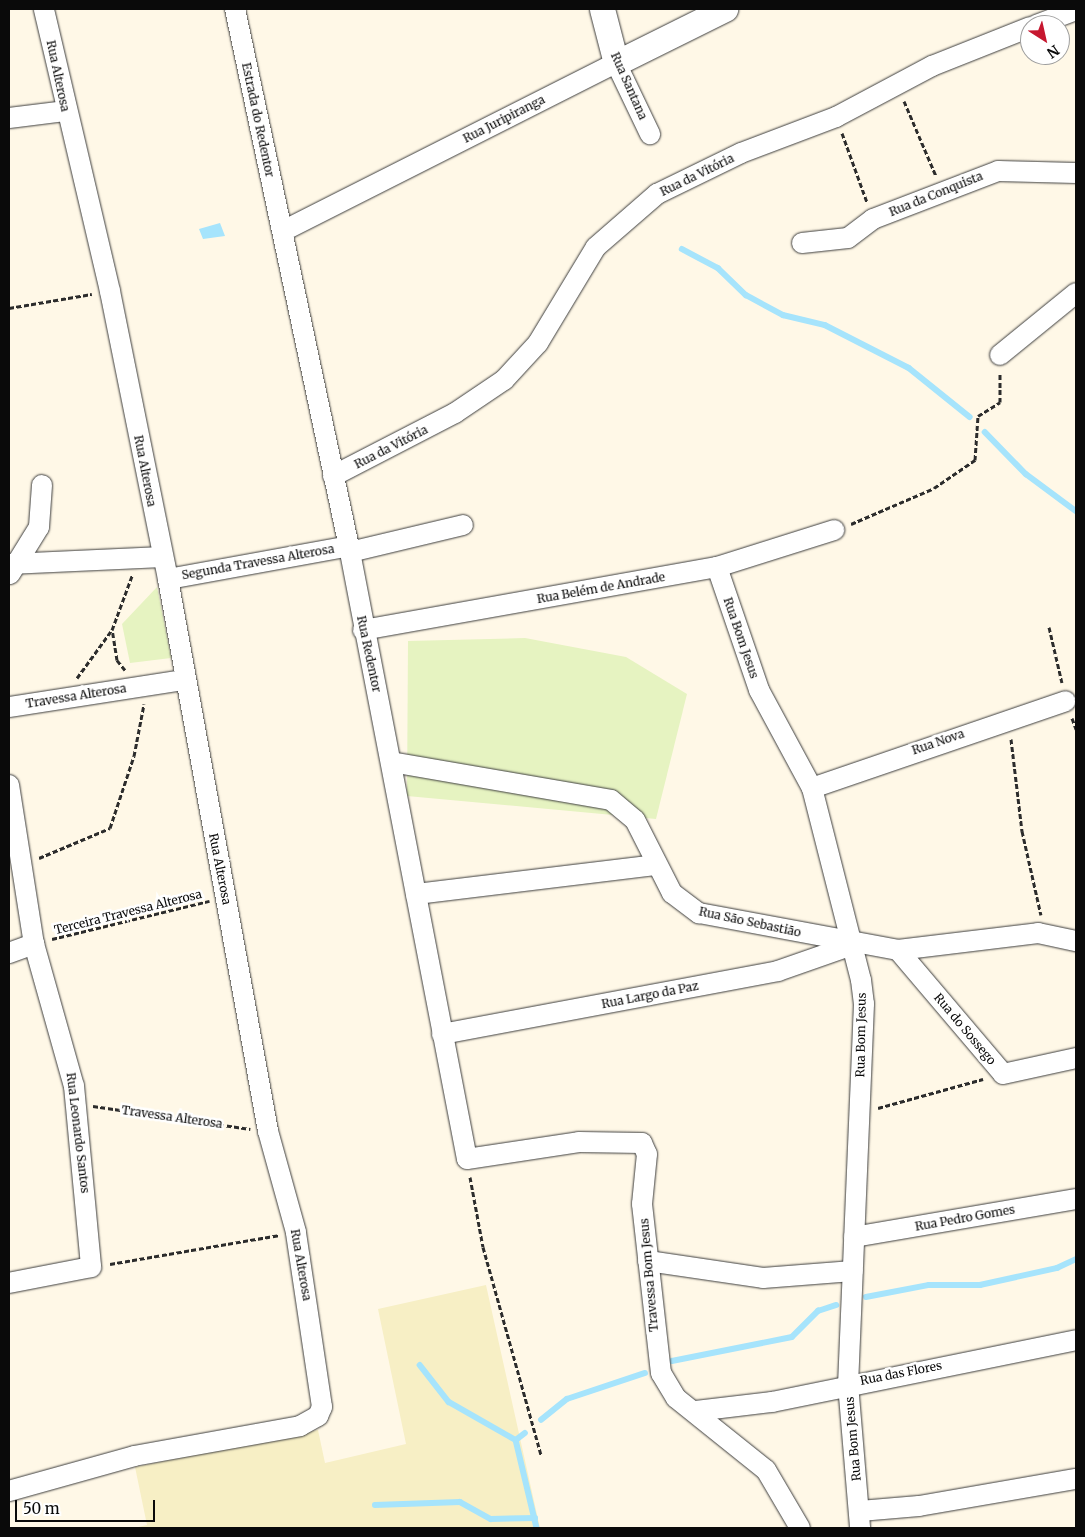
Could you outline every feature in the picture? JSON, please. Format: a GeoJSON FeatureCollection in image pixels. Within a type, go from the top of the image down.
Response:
{"type":"FeatureCollection","features":[{"type":"Feature","properties":{"kind":"street","name":"Rua Alterosa"},"geometry":{"type":"LineString","coordinates":[[9,1491],[134,1456],[300,1426],[318,1416],[322,1395],[296,1232],[268,1131],[184,680],[168,579],[162,557],[110,291],[65,111],[44,9]]}},
{"type":"Feature","properties":{"kind":"street","name":"Estrada do Redentor"},"geometry":{"type":"LineString","coordinates":[[235,9],[283,231]]}},
{"type":"Feature","properties":{"kind":"street","name":"Rua Santana"},"geometry":{"type":"LineString","coordinates":[[602,9],[616,63],[650,134]]}},
{"type":"Feature","properties":{"kind":"street","name":"Rua Juripiranga"},"geometry":{"type":"LineString","coordinates":[[283,231],[725,9]]}},
{"type":"Feature","properties":{"kind":"street"},"geometry":{"type":"LineString","coordinates":[[1063,15],[1076,10]]}},
{"type":"Feature","properties":{"kind":"street","name":"Rua da Vitória"},"geometry":{"type":"LineString","coordinates":[[333,476],[455,413],[504,380],[538,343],[596,247],[658,194],[741,153],[836,117],[932,66],[1020,31]]}},
{"type":"Feature","properties":{"kind":"street"},"geometry":{"type":"LineString","coordinates":[[9,118],[65,111]]}},
{"type":"Feature","properties":{"kind":"street","name":"Rua da Conquista"},"geometry":{"type":"LineString","coordinates":[[802,243],[836,242],[873,219],[998,171],[1076,173]]}},
{"type":"Feature","properties":{"kind":"street","name":"Rua Redentor"},"geometry":{"type":"LineString","coordinates":[[283,231],[333,476],[350,549],[363,630],[391,762],[467,1159]]}},
{"type":"Feature","properties":{"kind":"street"},"geometry":{"type":"LineString","coordinates":[[1000,355],[1076,293]]}},
{"type":"Feature","properties":{"kind":"street"},"geometry":{"type":"LineString","coordinates":[[11,569],[39,527],[42,485]]}},
{"type":"Feature","properties":{"kind":"street","name":"Segunda Travessa Alterosa"},"geometry":{"type":"LineString","coordinates":[[168,579],[350,549],[463,525]]}},
{"type":"Feature","properties":{"kind":"street","name":"Rua Belém de Andrade"},"geometry":{"type":"LineString","coordinates":[[363,630],[717,567],[834,530]]}},
{"type":"Feature","properties":{"kind":"street"},"geometry":{"type":"LineString","coordinates":[[11,569],[162,557]]}},
{"type":"Feature","properties":{"kind":"street","name":"Rua Bom Jesus"},"geometry":{"type":"LineString","coordinates":[[717,567],[759,690],[812,788],[855,944],[864,1004],[848,1384],[860,1520]]}},
{"type":"Feature","properties":{"kind":"street"},"geometry":{"type":"LineString","coordinates":[[141,686],[184,680]]}},
{"type":"Feature","properties":{"kind":"street","name":"Travessa Alterosa"},"geometry":{"type":"LineString","coordinates":[[9,707],[141,686]]}},
{"type":"Feature","properties":{"kind":"street","name":"Rua Nova"},"geometry":{"type":"LineString","coordinates":[[812,788],[1006,719],[1066,701]]}},
{"type":"Feature","properties":{"kind":"street","name":"Rua São Sebastião"},"geometry":{"type":"LineString","coordinates":[[391,762],[611,800],[635,820],[655,865],[672,893],[699,913],[855,944],[898,950],[1045,934],[1076,941]]}},
{"type":"Feature","properties":{"kind":"street","name":"Rua Leonardo Santos"},"geometry":{"type":"LineString","coordinates":[[9,785],[23,864],[34,944],[67,1053],[77,1103],[91,1267]]}},
{"type":"Feature","properties":{"kind":"street"},"geometry":{"type":"LineString","coordinates":[[416,894],[655,865]]}},
{"type":"Feature","properties":{"kind":"street"},"geometry":{"type":"LineString","coordinates":[[9,953],[34,944]]}},
{"type":"Feature","properties":{"kind":"street","name":"Rua Largo da Paz"},"geometry":{"type":"LineString","coordinates":[[442,1034],[746,978],[807,963],[855,944]]}},
{"type":"Feature","properties":{"kind":"street","name":"Rua do Sossego"},"geometry":{"type":"LineString","coordinates":[[898,950],[1003,1074],[1076,1058]]}},
{"type":"Feature","properties":{"kind":"street","name":"Travessa Bom Jesus"},"geometry":{"type":"LineString","coordinates":[[467,1159],[579,1142],[642,1143],[647,1154],[642,1204],[661,1373],[676,1398],[696,1411],[766,1470],[800,1528]]}},
{"type":"Feature","properties":{"kind":"street","name":"Rua Pedro Gomes"},"geometry":{"type":"LineString","coordinates":[[854,1238],[1076,1199]]}},
{"type":"Feature","properties":{"kind":"street"},"geometry":{"type":"LineString","coordinates":[[648,1260],[763,1278],[853,1271]]}},
{"type":"Feature","properties":{"kind":"street"},"geometry":{"type":"LineString","coordinates":[[9,1283],[91,1267]]}},
{"type":"Feature","properties":{"kind":"street","name":"Rua das Flores"},"geometry":{"type":"LineString","coordinates":[[696,1411],[772,1402],[848,1384],[1076,1340]]}},
{"type":"Feature","properties":{"kind":"street"},"geometry":{"type":"LineString","coordinates":[[860,1520],[919,1506],[1076,1478]]}},
{"type":"Feature","properties":{"kind":"path"},"geometry":{"type":"LineString","coordinates":[[897,84],[942,191]]}},
{"type":"Feature","properties":{"kind":"path"},"geometry":{"type":"LineString","coordinates":[[836,117],[873,219]]}},
{"type":"Feature","properties":{"kind":"path"},"geometry":{"type":"LineString","coordinates":[[9,308],[110,291]]}},
{"type":"Feature","properties":{"kind":"path"},"geometry":{"type":"LineString","coordinates":[[834,530],[934,488],[975,460],[978,416],[1000,402],[1000,355]]}},
{"type":"Feature","properties":{"kind":"path"},"geometry":{"type":"LineString","coordinates":[[63,698],[112,630],[137,559]]}},
{"type":"Feature","properties":{"kind":"path"},"geometry":{"type":"LineString","coordinates":[[1049,627],[1066,701]]}},
{"type":"Feature","properties":{"kind":"path"},"geometry":{"type":"LineString","coordinates":[[112,630],[116,660],[141,686]]}},
{"type":"Feature","properties":{"kind":"path","name":"Travessa Alterosa"},"geometry":{"type":"LineString","coordinates":[[23,864],[110,828],[145,708],[141,686]]}},
{"type":"Feature","properties":{"kind":"path"},"geometry":{"type":"LineString","coordinates":[[1006,719],[1022,831],[1045,934]]}},
{"type":"Feature","properties":{"kind":"path","name":"Terceira Travessa Alterosa"},"geometry":{"type":"LineString","coordinates":[[34,944],[225,897]]}},
{"type":"Feature","properties":{"kind":"path"},"geometry":{"type":"LineString","coordinates":[[859,1114],[1003,1074]]}},
{"type":"Feature","properties":{"kind":"path","name":"Travessa Alterosa"},"geometry":{"type":"LineString","coordinates":[[77,1103],[268,1131]]}},
{"type":"Feature","properties":{"kind":"path"},"geometry":{"type":"LineString","coordinates":[[467,1159],[483,1247],[541,1456]]}},
{"type":"Feature","properties":{"kind":"path"},"geometry":{"type":"LineString","coordinates":[[91,1267],[296,1232]]}},
{"type":"Feature","properties":{"kind":"shaded area"},"geometry":{"type":"Polygon","coordinates":[[[486,1285],[540,1528],[134,1528],[147,1525],[135,1467],[318,1430],[325,1463],[406,1444],[378,1309],[486,1285]]]}},
{"type":"Feature","properties":{"kind":"green space"},"geometry":{"type":"Polygon","coordinates":[[[157,587],[171,658],[130,663],[122,624],[157,587]]]}},
{"type":"Feature","properties":{"kind":"green space"},"geometry":{"type":"Polygon","coordinates":[[[525,638],[626,657],[687,694],[656,819],[407,796],[408,641],[525,638]]]}},
{"type":"Feature","properties":{"kind":"water"},"geometry":{"type":"Polygon","coordinates":[[[220,223],[225,236],[203,239],[199,229],[220,223]]]}},
{"type":"Feature","properties":{"kind":"waterway"},"geometry":{"type":"LineString","coordinates":[[682,249],[718,268],[746,295],[783,315],[825,325],[909,368],[970,417]]}},
{"type":"Feature","properties":{"kind":"waterway"},"geometry":{"type":"LineString","coordinates":[[985,432],[1026,474],[1076,511]]}},
{"type":"Feature","properties":{"kind":"waterway"},"geometry":{"type":"LineString","coordinates":[[866,1297],[929,1285],[980,1285],[1057,1268],[1076,1259]]}},
{"type":"Feature","properties":{"kind":"waterway"},"geometry":{"type":"LineString","coordinates":[[672,1361],[792,1337],[818,1311],[836,1305]]}},
{"type":"Feature","properties":{"kind":"waterway"},"geometry":{"type":"LineString","coordinates":[[420,1365],[449,1402],[516,1440],[537,1528]]}},
{"type":"Feature","properties":{"kind":"waterway"},"geometry":{"type":"LineString","coordinates":[[541,1420],[567,1399],[645,1373]]}},
{"type":"Feature","properties":{"kind":"waterway"},"geometry":{"type":"LineString","coordinates":[[516,1440],[525,1433]]}},
{"type":"Feature","properties":{"kind":"waterway"},"geometry":{"type":"LineString","coordinates":[[375,1505],[460,1502],[491,1519],[535,1518]]}}]}
